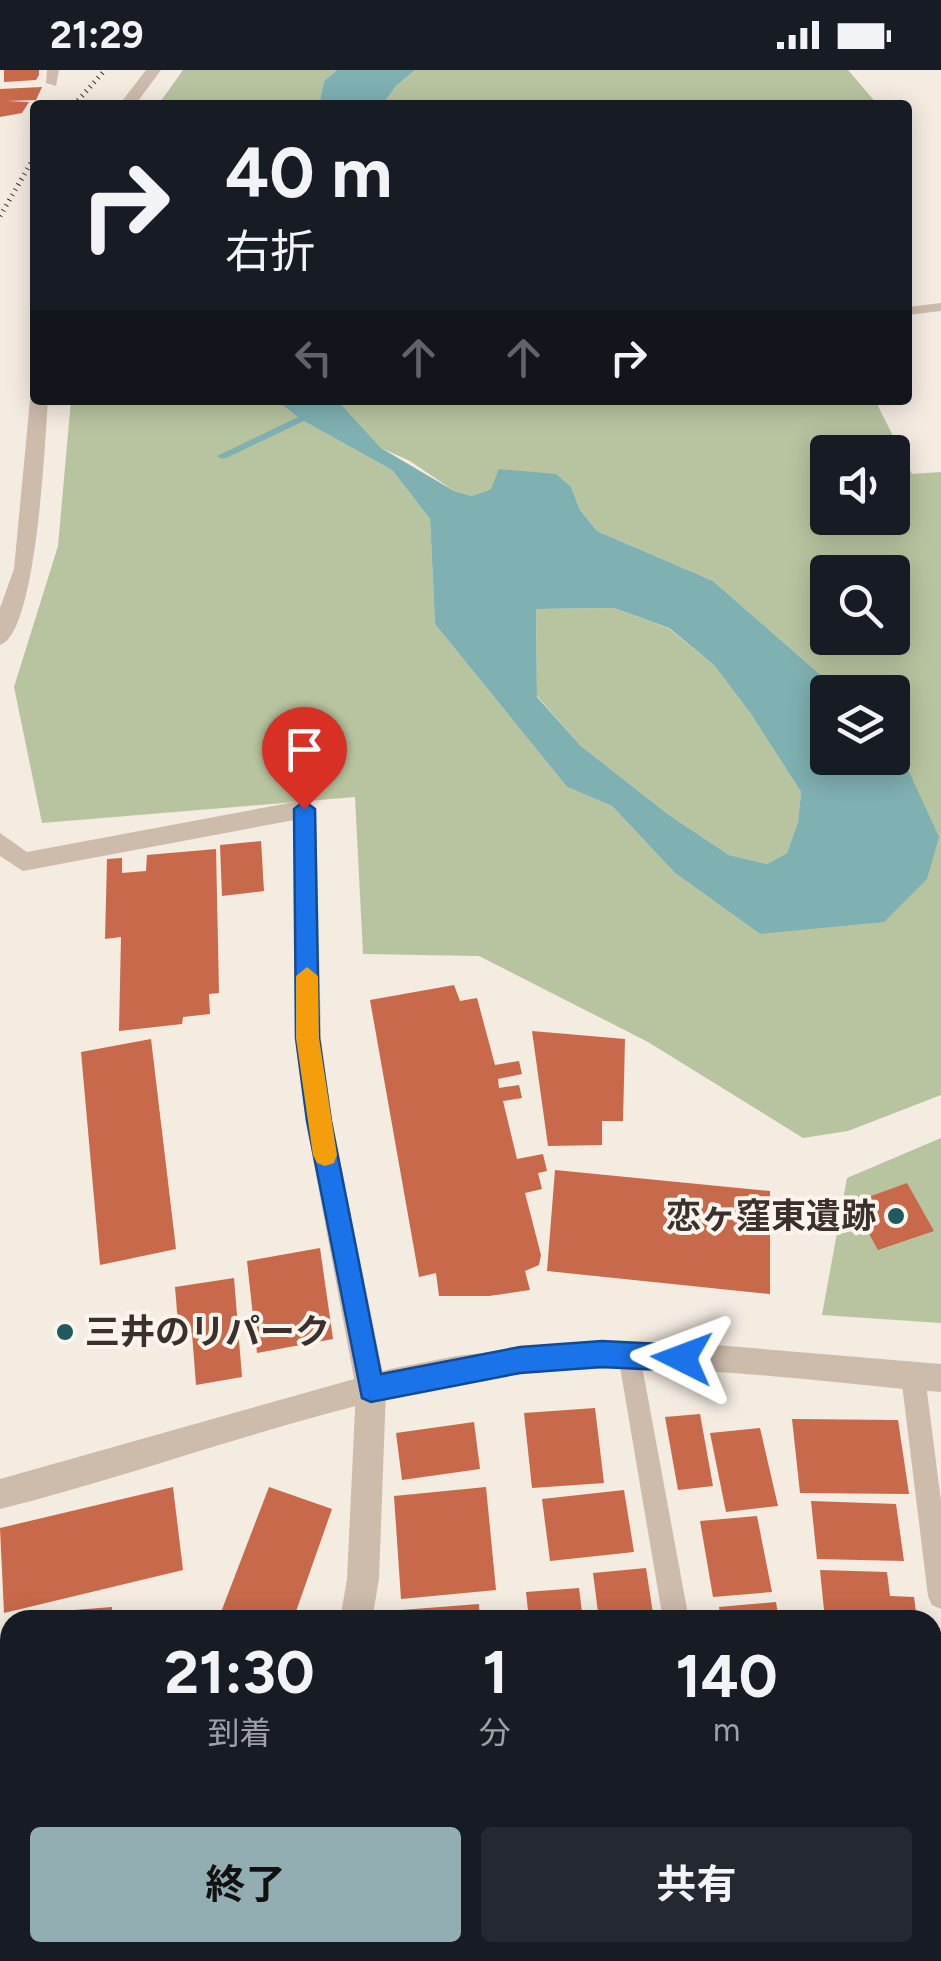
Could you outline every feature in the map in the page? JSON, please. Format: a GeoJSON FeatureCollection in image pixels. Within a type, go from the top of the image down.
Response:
{"type":"FeatureCollection","features":[{"type":"Feature","properties":{"kind":"street"},"geometry":{"type":"LineString","coordinates":[[131,100],[154,70]]}},
{"type":"Feature","properties":{"kind":"street"},"geometry":{"type":"LineString","coordinates":[[0,638],[24,569],[39,405]]}},
{"type":"Feature","properties":{"kind":"street"},"geometry":{"type":"LineString","coordinates":[[0,842],[23,862],[304,809],[308,1038],[319,1121],[371,1389],[363,1578],[358,1610]]}},
{"type":"Feature","properties":{"kind":"street"},"geometry":{"type":"LineString","coordinates":[[0,1494],[371,1389],[520,1360],[629,1355],[927,1377]]}},
{"type":"Feature","properties":{"kind":"lane"},"geometry":{"type":"LineString","coordinates":[[912,311],[941,307]]}},
{"type":"Feature","properties":{"kind":"lane"},"geometry":{"type":"LineString","coordinates":[[629,1355],[674,1610]]}},
{"type":"Feature","properties":{"kind":"lane"},"geometry":{"type":"LineString","coordinates":[[927,1377],[941,1596]]}},
{"type":"Feature","properties":{"kind":"green space"},"geometry":{"type":"Polygon","coordinates":[[[183,70],[337,70],[324,81],[320,100],[162,100],[183,70]]]}},
{"type":"Feature","properties":{"kind":"green space"},"geometry":{"type":"Polygon","coordinates":[[[415,70],[848,70],[874,100],[386,100],[415,70]]]}},
{"type":"Feature","properties":{"kind":"green space"},"geometry":{"type":"Polygon","coordinates":[[[71,405],[282,405],[300,419],[392,470],[430,519],[435,624],[567,787],[612,806],[675,873],[760,934],[882,775],[910,775],[910,675],[821,675],[713,581],[597,531],[580,510],[571,487],[491,489],[472,496],[454,491],[410,461],[381,448],[342,405],[878,405],[892,435],[810,435],[810,535],[910,535],[910,470],[912,474],[941,472],[941,1095],[848,1131],[803,1138],[648,1042],[479,956],[363,954],[355,797],[42,823],[14,687],[58,546],[71,405]]]}},
{"type":"Feature","properties":{"kind":"green space"},"geometry":{"type":"Polygon","coordinates":[[[614,608],[668,628],[714,665],[751,714],[801,792],[798,822],[787,853],[767,864],[729,855],[669,815],[581,746],[537,696],[536,609],[614,608]]]}},
{"type":"Feature","properties":{"kind":"green space"},"geometry":{"type":"Polygon","coordinates":[[[941,1138],[941,1323],[822,1315],[847,1178],[941,1138]]]}},
{"type":"Feature","properties":{"kind":"water"},"geometry":{"type":"Polygon","coordinates":[[[337,70],[415,70],[386,100],[320,100],[324,81],[337,70]]]}},
{"type":"Feature","properties":{"kind":"water"},"geometry":{"type":"Polygon","coordinates":[[[282,405],[342,405],[381,448],[454,491],[472,496],[491,489],[499,469],[556,474],[571,487],[580,510],[597,531],[713,581],[821,675],[810,675],[810,775],[910,774],[939,837],[927,879],[884,922],[760,934],[675,873],[612,806],[567,787],[435,624],[430,519],[392,470],[300,419],[282,405]],[[614,608],[536,609],[537,697],[581,746],[669,815],[729,855],[767,864],[787,853],[798,822],[801,792],[714,665],[669,628],[614,608]]]}},
{"type":"Feature","properties":{"kind":"building"},"geometry":{"type":"Polygon","coordinates":[[[4,70],[39,70],[39,75],[36,80],[4,82],[4,70]]]}},
{"type":"Feature","properties":{"kind":"building"},"geometry":{"type":"Polygon","coordinates":[[[42,87],[36,100],[7,101],[29,102],[22,113],[0,117],[0,89],[42,87]]]}},
{"type":"Feature","properties":{"kind":"building"},"geometry":{"type":"Polygon","coordinates":[[[261,841],[264,891],[222,896],[220,845],[261,841]]]}},
{"type":"Feature","properties":{"kind":"building"},"geometry":{"type":"Polygon","coordinates":[[[216,849],[219,993],[209,994],[210,1014],[183,1017],[182,1024],[119,1031],[121,937],[105,939],[107,859],[122,858],[122,873],[146,871],[147,855],[216,849]]]}},
{"type":"Feature","properties":{"kind":"building"},"geometry":{"type":"Polygon","coordinates":[[[454,985],[460,1001],[477,998],[495,1065],[519,1061],[522,1074],[498,1079],[499,1088],[519,1085],[522,1098],[503,1101],[517,1159],[543,1154],[547,1171],[538,1173],[542,1189],[525,1193],[541,1255],[539,1265],[525,1271],[530,1290],[489,1296],[439,1296],[436,1273],[419,1277],[370,1000],[454,985]]]}},
{"type":"Feature","properties":{"kind":"building"},"geometry":{"type":"Polygon","coordinates":[[[532,1031],[625,1039],[623,1121],[602,1121],[602,1145],[548,1146],[532,1031]]]}},
{"type":"Feature","properties":{"kind":"building"},"geometry":{"type":"Polygon","coordinates":[[[151,1039],[176,1249],[100,1265],[81,1052],[151,1039]]]}},
{"type":"Feature","properties":{"kind":"building"},"geometry":{"type":"Polygon","coordinates":[[[555,1170],[770,1191],[770,1294],[547,1271],[555,1170]]]}},
{"type":"Feature","properties":{"kind":"building"},"geometry":{"type":"Polygon","coordinates":[[[907,1183],[934,1231],[878,1250],[852,1203],[907,1183]]]}},
{"type":"Feature","properties":{"kind":"building"},"geometry":{"type":"Polygon","coordinates":[[[320,1248],[333,1339],[257,1353],[247,1261],[320,1248]]]}},
{"type":"Feature","properties":{"kind":"building"},"geometry":{"type":"Polygon","coordinates":[[[234,1278],[242,1377],[196,1385],[192,1333],[179,1335],[175,1287],[234,1278]]]}},
{"type":"Feature","properties":{"kind":"building"},"geometry":{"type":"Polygon","coordinates":[[[595,1408],[604,1483],[532,1488],[524,1413],[595,1408]]]}},
{"type":"Feature","properties":{"kind":"building"},"geometry":{"type":"Polygon","coordinates":[[[700,1414],[713,1486],[678,1490],[665,1417],[700,1414]]]}},
{"type":"Feature","properties":{"kind":"building"},"geometry":{"type":"Polygon","coordinates":[[[792,1419],[898,1420],[909,1494],[800,1493],[792,1419]]]}},
{"type":"Feature","properties":{"kind":"building"},"geometry":{"type":"Polygon","coordinates":[[[474,1422],[480,1469],[402,1480],[396,1433],[474,1422]]]}},
{"type":"Feature","properties":{"kind":"building"},"geometry":{"type":"Polygon","coordinates":[[[760,1428],[778,1506],[726,1512],[710,1433],[760,1428]]]}},
{"type":"Feature","properties":{"kind":"building"},"geometry":{"type":"Polygon","coordinates":[[[173,1487],[183,1570],[4,1610],[0,1528],[173,1487]]]}},
{"type":"Feature","properties":{"kind":"building"},"geometry":{"type":"Polygon","coordinates":[[[269,1487],[332,1509],[297,1610],[222,1610],[269,1487]]]}},
{"type":"Feature","properties":{"kind":"building"},"geometry":{"type":"Polygon","coordinates":[[[486,1487],[496,1590],[401,1599],[394,1496],[486,1487]]]}},
{"type":"Feature","properties":{"kind":"building"},"geometry":{"type":"Polygon","coordinates":[[[624,1490],[634,1552],[550,1561],[542,1499],[624,1490]]]}},
{"type":"Feature","properties":{"kind":"building"},"geometry":{"type":"Polygon","coordinates":[[[811,1501],[896,1504],[904,1561],[817,1559],[811,1501]]]}},
{"type":"Feature","properties":{"kind":"building"},"geometry":{"type":"Polygon","coordinates":[[[757,1516],[772,1592],[713,1597],[700,1521],[757,1516]]]}},
{"type":"Feature","properties":{"kind":"building"},"geometry":{"type":"Polygon","coordinates":[[[646,1568],[652,1610],[598,1610],[593,1573],[646,1568]]]}},
{"type":"Feature","properties":{"kind":"building"},"geometry":{"type":"Polygon","coordinates":[[[820,1570],[887,1572],[890,1596],[914,1597],[916,1610],[824,1610],[820,1570]]]}},
{"type":"Feature","properties":{"kind":"building"},"geometry":{"type":"Polygon","coordinates":[[[579,1588],[582,1610],[528,1610],[526,1592],[579,1588]]]}},
{"type":"Feature","properties":{"kind":"building"},"geometry":{"type":"Polygon","coordinates":[[[776,1602],[777,1610],[719,1610],[719,1607],[776,1602]]]}},
{"type":"Feature","properties":{"kind":"building"},"geometry":{"type":"Polygon","coordinates":[[[479,1604],[479,1610],[401,1610],[479,1604]]]}},
{"type":"Feature","properties":{"kind":"waterway"},"geometry":{"type":"LineString","coordinates":[[222,456],[300,419]]}},
{"type":"Feature","properties":{"kind":"railway"},"geometry":{"type":"LineString","coordinates":[[78,100],[105,70]]}},
{"type":"Feature","properties":{"kind":"railway"},"geometry":{"type":"LineString","coordinates":[[0,216],[30,165]]}},
{"type":"Feature","properties":{"kind":"slow traffic"},"geometry":{"type":"LineString","coordinates":[[307,976],[308,1038],[325,1155]]}},
{"type":"Feature","properties":{"kind":"place","name":"恋ヶ窪東遺跡"},"geometry":{"type":"Point","coordinates":[896,1216]}},
{"type":"Feature","properties":{"kind":"place","name":"三井のリパーク"},"geometry":{"type":"Point","coordinates":[65,1332]}},
{"type":"Feature","properties":{"kind":"route"},"geometry":{"type":"LineString","coordinates":[[304,809],[308,1038],[319,1121],[371,1389],[520,1360],[602,1354],[682,1358]]}}]}
